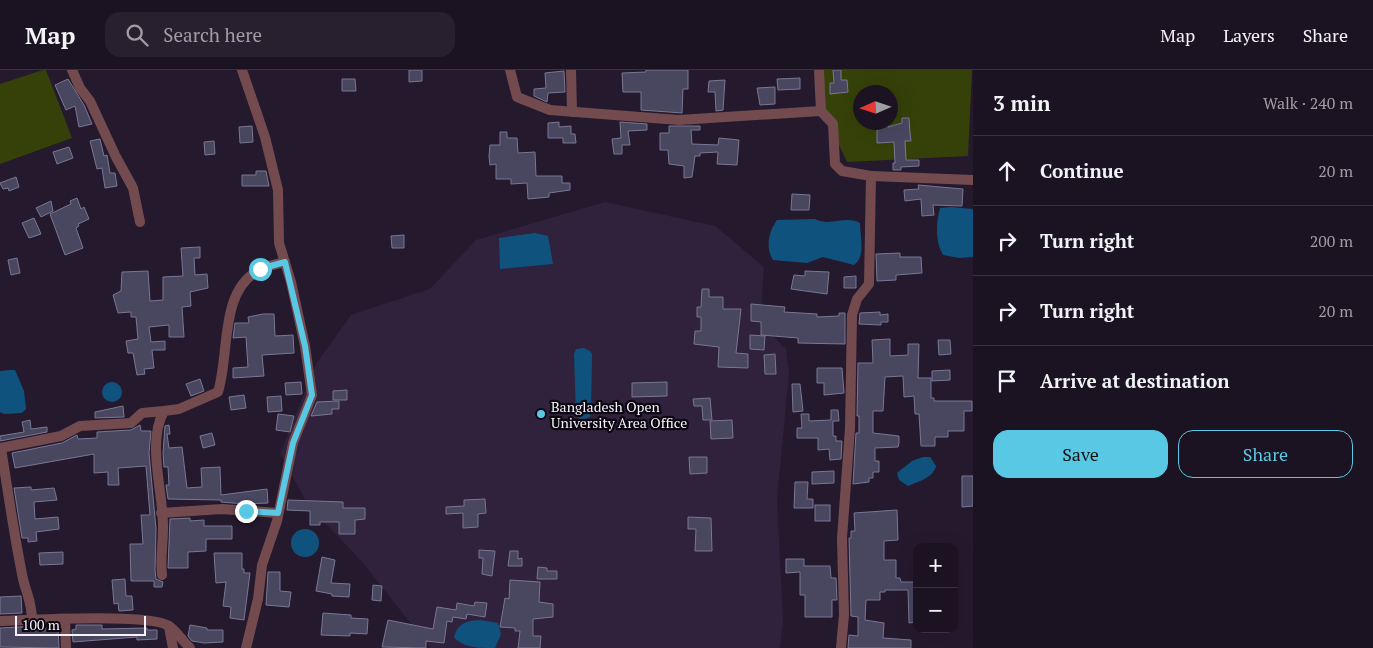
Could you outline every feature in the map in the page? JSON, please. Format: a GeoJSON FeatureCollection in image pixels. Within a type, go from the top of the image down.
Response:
{"type":"FeatureCollection","features":[{"type":"Feature","properties":{"kind":"street"},"geometry":{"type":"LineString","coordinates":[[72,70],[80,88],[90,101],[116,157],[133,188],[140,222]]}},
{"type":"Feature","properties":{"kind":"street"},"geometry":{"type":"LineString","coordinates":[[242,70],[265,137],[278,190],[279,243],[305,346],[312,395],[293,443],[271,542],[262,564],[258,599],[246,648]]}},
{"type":"Feature","properties":{"kind":"street"},"geometry":{"type":"LineString","coordinates":[[510,70],[517,97],[550,110],[679,120],[821,111]]}},
{"type":"Feature","properties":{"kind":"street"},"geometry":{"type":"LineString","coordinates":[[571,70],[572,112]]}},
{"type":"Feature","properties":{"kind":"street"},"geometry":{"type":"LineString","coordinates":[[819,70],[821,111],[833,124],[835,164],[842,172],[871,176],[973,180]]}},
{"type":"Feature","properties":{"kind":"street"},"geometry":{"type":"LineString","coordinates":[[841,648],[844,615],[842,538],[850,428],[852,315],[857,298],[869,284],[871,176]]}},
{"type":"Feature","properties":{"kind":"street"},"geometry":{"type":"LineString","coordinates":[[32,620],[32,605],[24,580],[10,512],[1,448],[61,436],[80,426],[131,423],[142,413],[179,409],[218,392],[223,376],[225,344],[235,296],[245,279],[260,269],[285,262]]}},
{"type":"Feature","properties":{"kind":"street"},"geometry":{"type":"LineString","coordinates":[[162,575],[163,527],[157,464],[157,423],[164,411]]}},
{"type":"Feature","properties":{"kind":"street"},"geometry":{"type":"LineString","coordinates":[[161,513],[222,509],[278,513]]}},
{"type":"Feature","properties":{"kind":"street"},"geometry":{"type":"LineString","coordinates":[[0,621],[85,617],[157,621],[168,625],[190,648]]}},
{"type":"Feature","properties":{"kind":"street"},"geometry":{"type":"LineString","coordinates":[[65,619],[66,648]]}},
{"type":"Feature","properties":{"kind":"street"},"geometry":{"type":"LineString","coordinates":[[168,625],[173,648]]}},
{"type":"Feature","properties":{"kind":"shaded area","name":"Bangladesh Open University Area Office"},"geometry":{"type":"Polygon","coordinates":[[[605,202],[715,226],[764,267],[760,330],[772,335],[786,349],[789,374],[777,499],[783,620],[780,648],[430,648],[363,563],[308,505],[280,454],[316,364],[351,315],[430,289],[476,240],[605,202]]]}},
{"type":"Feature","properties":{"kind":"green space"},"geometry":{"type":"Polygon","coordinates":[[[46,70],[72,138],[0,164],[0,84],[46,70]]]}},
{"type":"Feature","properties":{"kind":"green space"},"geometry":{"type":"Polygon","coordinates":[[[820,70],[972,70],[968,156],[847,162],[822,109],[820,70]]]}},
{"type":"Feature","properties":{"kind":"water"},"geometry":{"type":"Polygon","coordinates":[[[940,208],[973,209],[973,257],[959,258],[943,255],[940,250],[937,232],[940,208]]]}},
{"type":"Feature","properties":{"kind":"water"},"geometry":{"type":"Polygon","coordinates":[[[815,219],[826,222],[849,220],[860,223],[861,252],[858,261],[854,265],[823,257],[807,263],[773,260],[769,250],[769,239],[777,220],[815,219]]]}},
{"type":"Feature","properties":{"kind":"water"},"geometry":{"type":"Polygon","coordinates":[[[535,233],[548,236],[553,264],[500,269],[499,238],[535,233]]]}},
{"type":"Feature","properties":{"kind":"water"},"geometry":{"type":"Polygon","coordinates":[[[584,348],[592,354],[591,413],[590,417],[581,420],[576,416],[574,354],[576,349],[584,348]]]}},
{"type":"Feature","properties":{"kind":"water"},"geometry":{"type":"Polygon","coordinates":[[[15,370],[24,391],[26,409],[22,413],[4,414],[0,412],[0,371],[15,370]]]}},
{"type":"Feature","properties":{"kind":"water"},"geometry":{"type":"Polygon","coordinates":[[[108,382],[116,382],[122,388],[122,396],[116,402],[108,402],[102,396],[102,388],[108,382]]]}},
{"type":"Feature","properties":{"kind":"water"},"geometry":{"type":"Polygon","coordinates":[[[923,457],[930,457],[936,466],[932,473],[925,479],[908,486],[899,480],[897,473],[912,461],[923,457]]]}},
{"type":"Feature","properties":{"kind":"water"},"geometry":{"type":"Polygon","coordinates":[[[305,529],[315,533],[319,543],[315,553],[305,557],[295,553],[291,543],[295,533],[305,529]]]}},
{"type":"Feature","properties":{"kind":"water"},"geometry":{"type":"Polygon","coordinates":[[[480,620],[498,623],[501,634],[495,648],[467,645],[454,637],[463,624],[480,620]]]}},
{"type":"Feature","properties":{"kind":"building"},"geometry":{"type":"Polygon","coordinates":[[[409,70],[422,70],[422,81],[409,82],[409,70]]]}},
{"type":"Feature","properties":{"kind":"building"},"geometry":{"type":"Polygon","coordinates":[[[646,70],[688,70],[688,89],[683,89],[682,113],[641,110],[641,92],[623,92],[622,73],[646,72],[646,70]]]}},
{"type":"Feature","properties":{"kind":"building"},"geometry":{"type":"Polygon","coordinates":[[[833,70],[841,70],[841,80],[847,80],[848,92],[830,94],[830,83],[834,83],[833,70]]]}},
{"type":"Feature","properties":{"kind":"building"},"geometry":{"type":"Polygon","coordinates":[[[564,71],[565,92],[548,93],[547,102],[534,96],[534,89],[546,88],[545,73],[564,71]]]}},
{"type":"Feature","properties":{"kind":"building"},"geometry":{"type":"Polygon","coordinates":[[[800,78],[800,89],[778,90],[777,79],[800,78]]]}},
{"type":"Feature","properties":{"kind":"building"},"geometry":{"type":"Polygon","coordinates":[[[68,79],[84,105],[92,124],[79,127],[75,106],[66,110],[55,85],[68,79]]]}},
{"type":"Feature","properties":{"kind":"building"},"geometry":{"type":"Polygon","coordinates":[[[342,79],[355,79],[356,91],[342,91],[342,79]]]}},
{"type":"Feature","properties":{"kind":"building"},"geometry":{"type":"Polygon","coordinates":[[[725,80],[723,110],[716,111],[715,92],[708,92],[709,81],[725,80]]]}},
{"type":"Feature","properties":{"kind":"building"},"geometry":{"type":"Polygon","coordinates":[[[775,87],[775,104],[760,105],[757,88],[775,87]]]}},
{"type":"Feature","properties":{"kind":"building"},"geometry":{"type":"Polygon","coordinates":[[[902,118],[909,118],[911,141],[905,141],[906,160],[919,160],[919,166],[901,167],[901,170],[893,170],[893,163],[895,163],[894,142],[877,143],[877,130],[898,130],[898,124],[902,123],[902,118]]]}},
{"type":"Feature","properties":{"kind":"building"},"geometry":{"type":"Polygon","coordinates":[[[559,122],[559,127],[571,126],[571,134],[575,134],[576,143],[563,143],[563,138],[548,138],[548,123],[559,122]]]}},
{"type":"Feature","properties":{"kind":"building"},"geometry":{"type":"Polygon","coordinates":[[[620,122],[647,124],[647,130],[628,131],[630,145],[622,145],[622,154],[614,154],[612,139],[621,138],[620,122]]]}},
{"type":"Feature","properties":{"kind":"building"},"geometry":{"type":"Polygon","coordinates":[[[252,126],[253,142],[240,143],[239,127],[252,126]]]}},
{"type":"Feature","properties":{"kind":"building"},"geometry":{"type":"Polygon","coordinates":[[[669,126],[700,126],[700,130],[691,130],[692,144],[718,145],[719,138],[739,140],[737,165],[717,164],[718,152],[700,153],[700,156],[695,156],[692,177],[684,178],[684,166],[669,164],[668,150],[660,150],[660,133],[669,133],[669,126]]]}},
{"type":"Feature","properties":{"kind":"building"},"geometry":{"type":"Polygon","coordinates":[[[500,132],[507,132],[507,138],[517,138],[518,153],[535,152],[536,176],[562,176],[562,183],[570,183],[570,190],[549,193],[549,197],[528,199],[527,183],[511,184],[511,179],[496,179],[496,164],[490,165],[489,156],[490,145],[500,145],[500,132]]]}},
{"type":"Feature","properties":{"kind":"building"},"geometry":{"type":"Polygon","coordinates":[[[100,139],[104,156],[107,155],[110,173],[115,173],[117,186],[105,188],[102,168],[97,169],[90,141],[100,139]]]}},
{"type":"Feature","properties":{"kind":"building"},"geometry":{"type":"Polygon","coordinates":[[[214,141],[215,154],[205,155],[204,142],[214,141]]]}},
{"type":"Feature","properties":{"kind":"building"},"geometry":{"type":"Polygon","coordinates":[[[69,147],[73,158],[57,164],[53,152],[69,147]]]}},
{"type":"Feature","properties":{"kind":"building"},"geometry":{"type":"Polygon","coordinates":[[[256,171],[266,171],[269,186],[242,186],[242,175],[256,175],[256,171]]]}},
{"type":"Feature","properties":{"kind":"building"},"geometry":{"type":"Polygon","coordinates":[[[16,177],[19,187],[9,191],[8,188],[3,189],[0,183],[16,177]]]}},
{"type":"Feature","properties":{"kind":"building"},"geometry":{"type":"Polygon","coordinates":[[[918,185],[963,189],[962,206],[933,205],[934,215],[922,216],[921,199],[905,201],[904,190],[919,189],[918,185]]]}},
{"type":"Feature","properties":{"kind":"building"},"geometry":{"type":"Polygon","coordinates":[[[792,194],[810,195],[809,210],[791,210],[792,194]]]}},
{"type":"Feature","properties":{"kind":"building"},"geometry":{"type":"Polygon","coordinates":[[[77,198],[81,209],[84,207],[89,219],[78,224],[79,226],[76,228],[83,248],[65,255],[50,214],[71,204],[70,201],[77,198]]]}},
{"type":"Feature","properties":{"kind":"building"},"geometry":{"type":"Polygon","coordinates":[[[51,201],[53,211],[41,217],[36,208],[51,201]]]}},
{"type":"Feature","properties":{"kind":"building"},"geometry":{"type":"Polygon","coordinates":[[[34,218],[41,234],[29,238],[22,223],[34,218]]]}},
{"type":"Feature","properties":{"kind":"building"},"geometry":{"type":"Polygon","coordinates":[[[404,235],[404,248],[392,248],[391,236],[404,235]]]}},
{"type":"Feature","properties":{"kind":"building"},"geometry":{"type":"Polygon","coordinates":[[[200,247],[200,258],[194,258],[195,275],[207,274],[208,288],[190,292],[191,306],[182,307],[184,337],[169,337],[169,325],[149,327],[151,342],[165,341],[165,350],[152,350],[154,368],[144,369],[145,374],[137,375],[133,353],[128,353],[126,341],[138,339],[136,317],[131,317],[131,312],[118,313],[113,295],[121,291],[122,272],[148,271],[150,301],[163,300],[163,277],[183,276],[181,248],[200,247]]]}},
{"type":"Feature","properties":{"kind":"building"},"geometry":{"type":"Polygon","coordinates":[[[900,253],[900,257],[921,257],[922,273],[896,275],[896,280],[877,281],[876,254],[900,253]]]}},
{"type":"Feature","properties":{"kind":"building"},"geometry":{"type":"Polygon","coordinates":[[[17,258],[20,273],[11,275],[8,260],[17,258]]]}},
{"type":"Feature","properties":{"kind":"building"},"geometry":{"type":"Polygon","coordinates":[[[805,271],[829,272],[827,294],[791,289],[794,275],[805,276],[805,271]]]}},
{"type":"Feature","properties":{"kind":"building"},"geometry":{"type":"Polygon","coordinates":[[[856,276],[856,288],[844,288],[844,277],[856,276]]]}},
{"type":"Feature","properties":{"kind":"building"},"geometry":{"type":"Polygon","coordinates":[[[702,289],[709,289],[709,297],[723,297],[723,309],[741,309],[736,353],[748,354],[748,368],[718,367],[719,347],[694,344],[695,331],[701,331],[701,317],[697,317],[697,307],[701,307],[702,289]]]}},
{"type":"Feature","properties":{"kind":"building"},"geometry":{"type":"Polygon","coordinates":[[[751,304],[785,307],[784,312],[817,314],[817,317],[839,316],[839,313],[845,313],[845,344],[798,343],[798,338],[761,335],[761,322],[751,321],[751,304]]]}},
{"type":"Feature","properties":{"kind":"building"},"geometry":{"type":"Polygon","coordinates":[[[880,312],[880,315],[888,314],[888,322],[881,322],[881,325],[859,324],[860,313],[880,312]]]}},
{"type":"Feature","properties":{"kind":"building"},"geometry":{"type":"Polygon","coordinates":[[[274,314],[275,336],[293,335],[294,353],[262,355],[264,376],[233,378],[233,368],[248,367],[246,337],[233,338],[235,323],[249,323],[248,317],[274,314]]]}},
{"type":"Feature","properties":{"kind":"building"},"geometry":{"type":"Polygon","coordinates":[[[750,335],[765,336],[764,350],[750,349],[750,335]]]}},
{"type":"Feature","properties":{"kind":"building"},"geometry":{"type":"Polygon","coordinates":[[[890,339],[890,356],[908,355],[908,344],[919,344],[918,378],[931,378],[931,398],[934,398],[934,401],[972,401],[972,411],[964,411],[964,431],[948,431],[948,437],[935,437],[935,446],[921,446],[919,414],[915,414],[914,396],[904,397],[903,376],[885,377],[883,411],[873,411],[873,433],[899,436],[898,447],[875,448],[875,461],[879,461],[879,472],[873,472],[873,478],[869,478],[869,482],[853,484],[856,433],[859,433],[859,416],[857,416],[858,363],[873,363],[872,340],[890,339]]]}},
{"type":"Feature","properties":{"kind":"building"},"geometry":{"type":"Polygon","coordinates":[[[938,340],[950,340],[951,354],[939,355],[938,340]]]}},
{"type":"Feature","properties":{"kind":"building"},"geometry":{"type":"Polygon","coordinates":[[[775,354],[776,374],[765,374],[764,355],[775,354]]]}},
{"type":"Feature","properties":{"kind":"building"},"geometry":{"type":"Polygon","coordinates":[[[817,368],[842,368],[844,393],[824,395],[824,383],[817,383],[817,368]]]}},
{"type":"Feature","properties":{"kind":"building"},"geometry":{"type":"Polygon","coordinates":[[[950,370],[950,380],[932,381],[932,371],[950,370]]]}},
{"type":"Feature","properties":{"kind":"building"},"geometry":{"type":"Polygon","coordinates":[[[200,379],[204,391],[191,396],[186,384],[200,379]]]}},
{"type":"Feature","properties":{"kind":"building"},"geometry":{"type":"Polygon","coordinates":[[[301,382],[302,394],[286,395],[285,383],[301,382]]]}},
{"type":"Feature","properties":{"kind":"building"},"geometry":{"type":"Polygon","coordinates":[[[667,382],[667,396],[632,397],[632,383],[667,382]]]}},
{"type":"Feature","properties":{"kind":"building"},"geometry":{"type":"Polygon","coordinates":[[[792,384],[800,384],[803,411],[793,412],[792,384]]]}},
{"type":"Feature","properties":{"kind":"building"},"geometry":{"type":"Polygon","coordinates":[[[347,390],[347,400],[333,400],[333,391],[347,390]]]}},
{"type":"Feature","properties":{"kind":"building"},"geometry":{"type":"Polygon","coordinates":[[[244,395],[246,408],[231,410],[229,397],[244,395]]]}},
{"type":"Feature","properties":{"kind":"building"},"geometry":{"type":"Polygon","coordinates":[[[281,396],[282,411],[268,412],[267,397],[281,396]]]}},
{"type":"Feature","properties":{"kind":"building"},"geometry":{"type":"Polygon","coordinates":[[[710,398],[712,420],[703,420],[702,406],[694,406],[693,399],[710,398]]]}},
{"type":"Feature","properties":{"kind":"building"},"geometry":{"type":"Polygon","coordinates":[[[339,401],[339,409],[332,409],[332,414],[311,416],[317,402],[339,401]]]}},
{"type":"Feature","properties":{"kind":"building"},"geometry":{"type":"Polygon","coordinates":[[[123,406],[124,417],[95,418],[95,412],[123,406]]]}},
{"type":"Feature","properties":{"kind":"building"},"geometry":{"type":"Polygon","coordinates":[[[831,410],[838,410],[839,421],[833,421],[833,436],[836,436],[836,441],[842,441],[841,459],[830,460],[829,449],[818,450],[818,438],[797,438],[797,428],[802,428],[801,414],[809,414],[809,421],[831,420],[831,410]]]}},
{"type":"Feature","properties":{"kind":"building"},"geometry":{"type":"Polygon","coordinates":[[[278,414],[294,416],[290,432],[276,430],[278,414]]]}},
{"type":"Feature","properties":{"kind":"building"},"geometry":{"type":"Polygon","coordinates":[[[30,420],[31,429],[47,427],[47,432],[0,441],[0,436],[24,432],[22,422],[30,420]]]}},
{"type":"Feature","properties":{"kind":"building"},"geometry":{"type":"Polygon","coordinates":[[[732,420],[733,438],[711,439],[710,421],[732,420]]]}},
{"type":"Feature","properties":{"kind":"building"},"geometry":{"type":"Polygon","coordinates":[[[140,425],[141,431],[151,431],[149,453],[156,529],[155,570],[156,579],[163,582],[162,587],[154,587],[154,581],[131,581],[130,544],[143,544],[141,515],[150,515],[146,466],[118,468],[119,485],[108,485],[108,472],[94,473],[94,454],[15,468],[12,453],[62,443],[77,435],[78,439],[97,438],[97,432],[131,430],[140,425]]]}},
{"type":"Feature","properties":{"kind":"building"},"geometry":{"type":"Polygon","coordinates":[[[169,425],[170,434],[167,434],[169,448],[182,447],[187,488],[202,487],[201,468],[220,467],[221,495],[267,489],[268,503],[245,504],[221,502],[221,500],[168,499],[166,485],[169,485],[168,467],[164,467],[163,453],[165,426],[169,425]]]}},
{"type":"Feature","properties":{"kind":"building"},"geometry":{"type":"Polygon","coordinates":[[[212,433],[215,445],[203,448],[200,436],[212,433]]]}},
{"type":"Feature","properties":{"kind":"building"},"geometry":{"type":"Polygon","coordinates":[[[689,457],[707,457],[707,473],[690,474],[689,457]]]}},
{"type":"Feature","properties":{"kind":"building"},"geometry":{"type":"Polygon","coordinates":[[[834,471],[834,483],[812,484],[812,472],[834,471]]]}},
{"type":"Feature","properties":{"kind":"building"},"geometry":{"type":"Polygon","coordinates":[[[962,476],[973,476],[973,506],[962,507],[962,476]]]}},
{"type":"Feature","properties":{"kind":"building"},"geometry":{"type":"Polygon","coordinates":[[[795,482],[808,482],[807,499],[813,499],[813,508],[794,508],[795,482]]]}},
{"type":"Feature","properties":{"kind":"building"},"geometry":{"type":"Polygon","coordinates":[[[31,487],[31,490],[54,488],[57,500],[34,502],[35,519],[58,517],[59,529],[36,532],[37,541],[28,542],[28,538],[22,538],[14,488],[31,487]]]}},
{"type":"Feature","properties":{"kind":"building"},"geometry":{"type":"Polygon","coordinates":[[[485,499],[486,513],[478,514],[478,527],[463,528],[463,513],[446,514],[446,507],[464,506],[464,500],[485,499]]]}},
{"type":"Feature","properties":{"kind":"building"},"geometry":{"type":"Polygon","coordinates":[[[288,500],[343,502],[343,508],[365,508],[365,519],[355,520],[355,534],[339,534],[339,522],[320,522],[320,525],[310,525],[310,511],[287,510],[288,500]]]}},
{"type":"Feature","properties":{"kind":"building"},"geometry":{"type":"Polygon","coordinates":[[[815,505],[830,505],[830,521],[815,521],[815,505]]]}},
{"type":"Feature","properties":{"kind":"building"},"geometry":{"type":"Polygon","coordinates":[[[897,510],[898,540],[884,541],[884,560],[896,560],[896,578],[900,578],[901,582],[913,582],[913,622],[909,623],[908,590],[885,590],[885,592],[880,592],[880,600],[866,600],[865,620],[884,623],[883,638],[911,640],[911,648],[848,648],[849,635],[858,636],[858,617],[851,616],[849,538],[851,538],[851,531],[855,531],[854,513],[897,510]]]}},
{"type":"Feature","properties":{"kind":"building"},"geometry":{"type":"Polygon","coordinates":[[[688,517],[711,518],[712,551],[695,551],[696,529],[688,529],[688,517]]]}},
{"type":"Feature","properties":{"kind":"building"},"geometry":{"type":"Polygon","coordinates":[[[190,518],[190,521],[204,520],[204,526],[232,526],[232,539],[206,539],[206,551],[188,552],[188,568],[168,568],[170,519],[190,518]]]}},
{"type":"Feature","properties":{"kind":"building"},"geometry":{"type":"Polygon","coordinates":[[[479,550],[495,551],[492,576],[482,574],[483,558],[479,558],[479,550]]]}},
{"type":"Feature","properties":{"kind":"building"},"geometry":{"type":"Polygon","coordinates":[[[510,551],[518,551],[518,559],[522,558],[522,566],[508,566],[510,551]]]}},
{"type":"Feature","properties":{"kind":"building"},"geometry":{"type":"Polygon","coordinates":[[[63,552],[63,564],[40,565],[39,553],[63,552]]]}},
{"type":"Feature","properties":{"kind":"building"},"geometry":{"type":"Polygon","coordinates":[[[214,553],[242,553],[242,569],[244,569],[244,573],[250,573],[244,620],[230,618],[231,607],[223,606],[226,582],[216,583],[214,553]]]}},
{"type":"Feature","properties":{"kind":"building"},"geometry":{"type":"Polygon","coordinates":[[[322,557],[335,560],[331,583],[350,584],[349,597],[332,596],[332,594],[316,591],[322,557]]]}},
{"type":"Feature","properties":{"kind":"building"},"geometry":{"type":"Polygon","coordinates":[[[786,559],[804,559],[804,566],[830,566],[831,578],[836,578],[837,600],[832,600],[832,617],[805,617],[805,595],[800,595],[800,572],[786,573],[786,559]]]}},
{"type":"Feature","properties":{"kind":"building"},"geometry":{"type":"Polygon","coordinates":[[[538,567],[547,568],[547,571],[557,571],[557,579],[537,579],[538,567]]]}},
{"type":"Feature","properties":{"kind":"building"},"geometry":{"type":"Polygon","coordinates":[[[268,572],[280,572],[280,591],[291,592],[289,607],[266,605],[268,572]]]}},
{"type":"Feature","properties":{"kind":"building"},"geometry":{"type":"Polygon","coordinates":[[[125,579],[126,596],[132,596],[133,610],[119,611],[118,603],[114,604],[112,580],[125,579]]]}},
{"type":"Feature","properties":{"kind":"building"},"geometry":{"type":"Polygon","coordinates":[[[510,580],[540,582],[539,602],[553,604],[553,617],[533,619],[533,636],[541,636],[540,648],[518,648],[520,631],[515,631],[515,628],[500,627],[505,598],[509,599],[510,580]]]}},
{"type":"Feature","properties":{"kind":"building"},"geometry":{"type":"Polygon","coordinates":[[[373,585],[382,586],[381,601],[372,600],[373,585]]]}},
{"type":"Feature","properties":{"kind":"building"},"geometry":{"type":"Polygon","coordinates":[[[21,596],[22,613],[0,614],[0,597],[21,596]]]}},
{"type":"Feature","properties":{"kind":"building"},"geometry":{"type":"Polygon","coordinates":[[[475,602],[487,603],[485,617],[467,614],[466,619],[453,617],[452,622],[447,621],[444,643],[426,641],[426,648],[382,647],[388,620],[433,629],[437,607],[456,610],[457,603],[474,606],[475,602]]]}},
{"type":"Feature","properties":{"kind":"building"},"geometry":{"type":"Polygon","coordinates":[[[323,613],[351,615],[351,618],[368,619],[367,634],[350,633],[350,636],[321,635],[323,613]]]}},
{"type":"Feature","properties":{"kind":"building"},"geometry":{"type":"Polygon","coordinates":[[[76,625],[102,625],[102,629],[147,628],[147,630],[157,630],[157,639],[137,640],[137,637],[73,642],[72,630],[76,629],[76,625]]]}},
{"type":"Feature","properties":{"kind":"building"},"geometry":{"type":"Polygon","coordinates":[[[190,625],[207,628],[207,630],[223,630],[223,642],[204,643],[192,641],[188,636],[190,625]]]}},
{"type":"Feature","properties":{"kind":"building"},"geometry":{"type":"Polygon","coordinates":[[[37,626],[38,629],[58,628],[59,648],[0,647],[0,628],[37,626]]]}},
{"type":"Feature","properties":{"kind":"place","name":"Bangladesh Open University Area Office"},"geometry":{"type":"Point","coordinates":[541,414]}},
{"type":"Feature","properties":{"kind":"route"},"geometry":{"type":"LineString","coordinates":[[246,511],[278,513],[293,443],[312,395],[305,346],[285,262],[260,269]]}}]}
